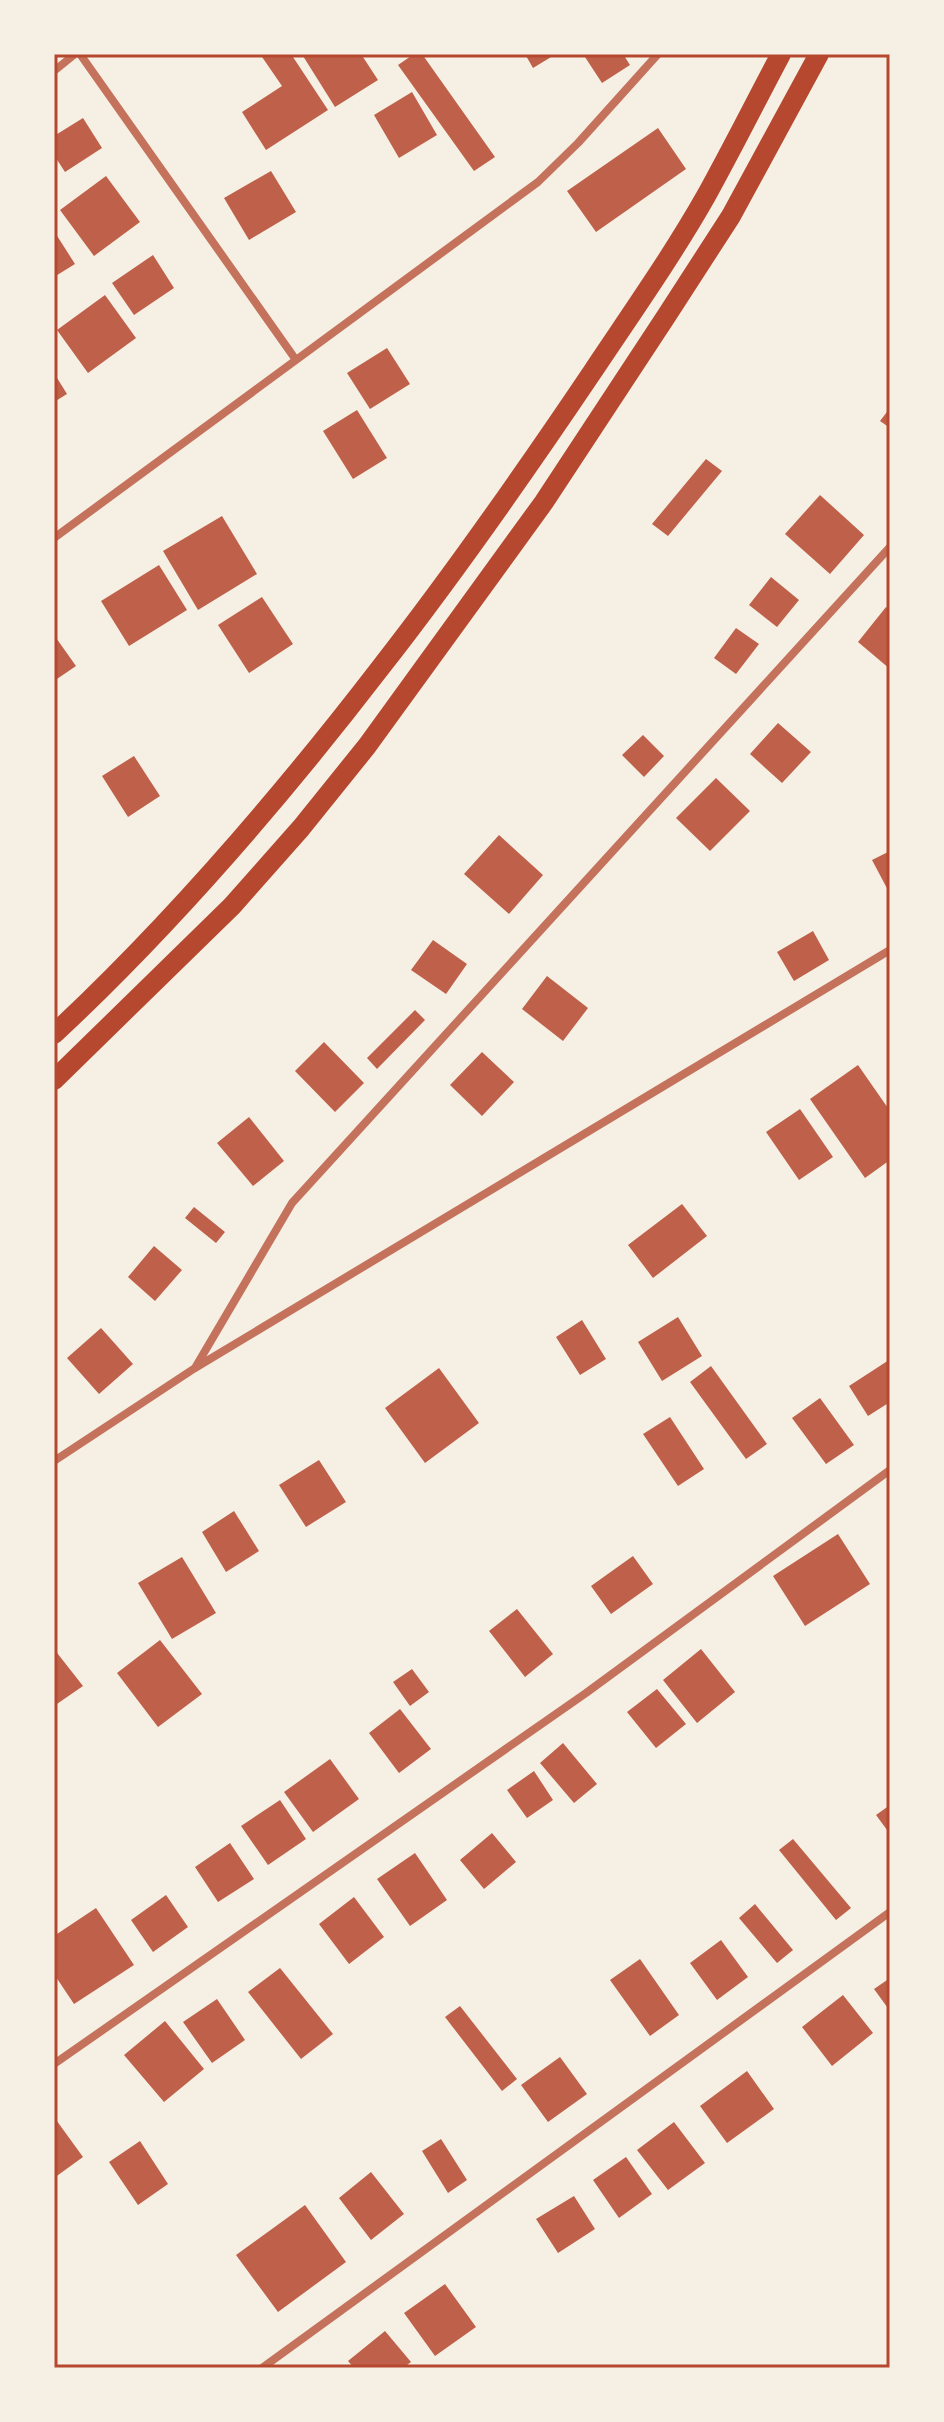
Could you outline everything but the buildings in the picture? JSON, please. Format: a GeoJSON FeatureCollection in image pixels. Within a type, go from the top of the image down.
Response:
{"type":"FeatureCollection","features":[{"type":"Feature","properties":{"kind":"main road"},"geometry":{"type":"LineString","coordinates":[[54,1034],[215,870],[274,802],[436,597],[515,487],[646,292],[705,198],[781,54]]}},
{"type":"Feature","properties":{"kind":"main road"},"geometry":{"type":"LineString","coordinates":[[54,1080],[232,906],[301,828],[377,733],[544,502],[667,315],[731,216],[819,54]]}},
{"type":"Feature","properties":{"kind":"street"},"geometry":{"type":"LineString","coordinates":[[54,71],[78,54],[296,360]]}},
{"type":"Feature","properties":{"kind":"street"},"geometry":{"type":"LineString","coordinates":[[54,538],[538,182],[578,143],[658,54]]}},
{"type":"Feature","properties":{"kind":"street"},"geometry":{"type":"LineString","coordinates":[[195,1368],[292,1203],[890,547]]}},
{"type":"Feature","properties":{"kind":"street"},"geometry":{"type":"LineString","coordinates":[[54,1461],[195,1368],[890,950]]}},
{"type":"Feature","properties":{"kind":"street"},"geometry":{"type":"LineString","coordinates":[[54,2064],[586,1693],[890,1470]]}},
{"type":"Feature","properties":{"kind":"street"},"geometry":{"type":"LineString","coordinates":[[262,2368],[890,1912]]}}]}
